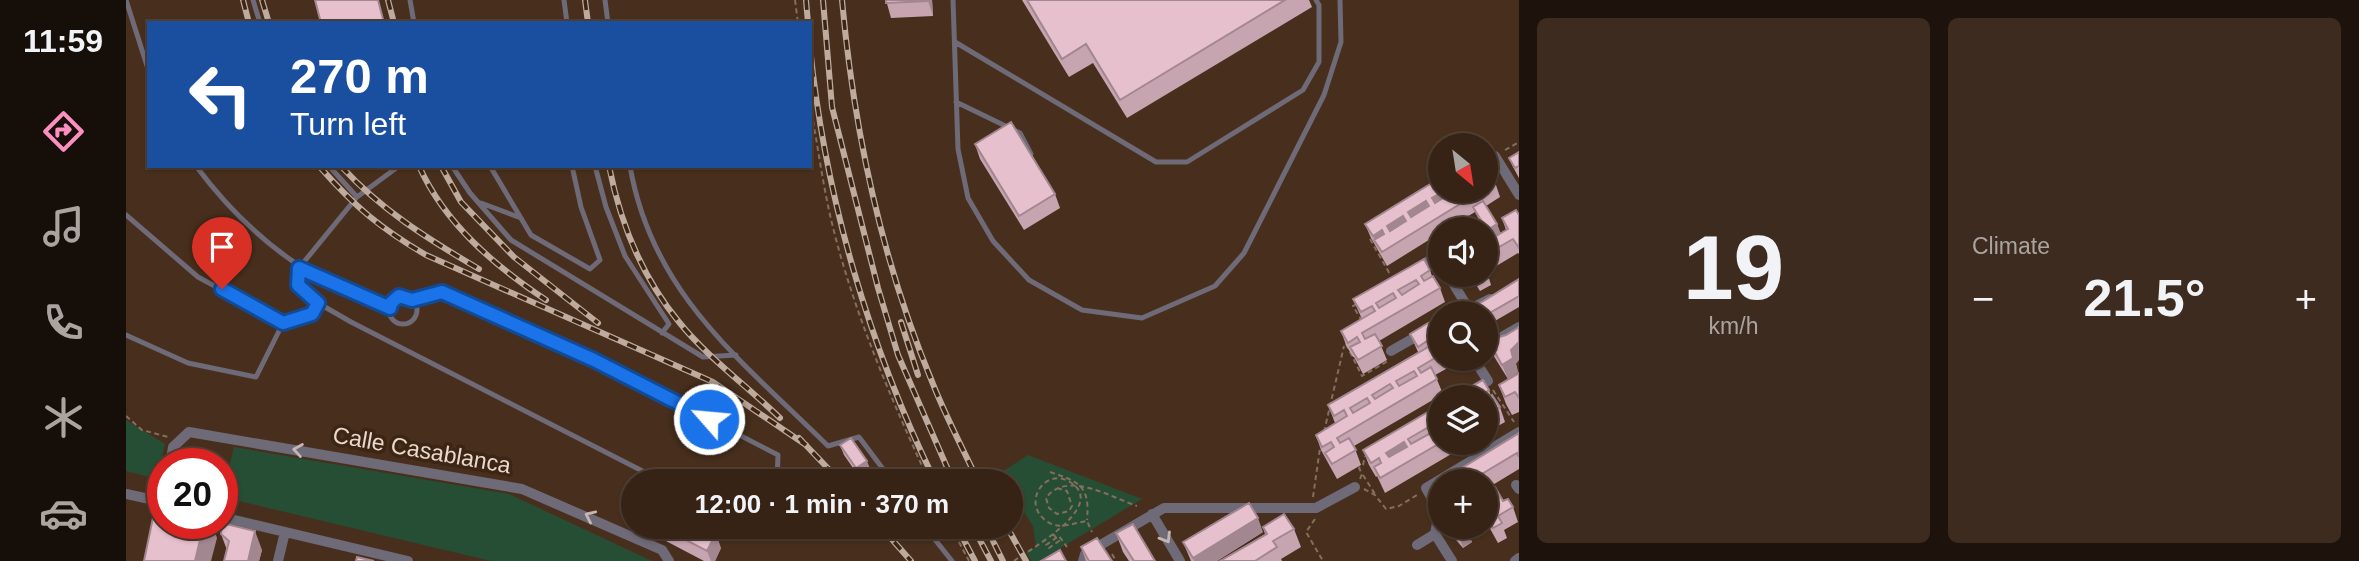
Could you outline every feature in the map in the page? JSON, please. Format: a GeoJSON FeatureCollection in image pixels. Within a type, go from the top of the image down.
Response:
{"type":"FeatureCollection","features":[{"type":"Feature","properties":{"kind":"street"},"geometry":{"type":"LineString","coordinates":[[1498,161],[1519,194]]}},
{"type":"Feature","properties":{"kind":"street"},"geometry":{"type":"LineString","coordinates":[[1394,282],[1428,263]]}},
{"type":"Feature","properties":{"kind":"street"},"geometry":{"type":"LineString","coordinates":[[1486,301],[1500,293]]}},
{"type":"Feature","properties":{"kind":"street"},"geometry":{"type":"LineString","coordinates":[[1498,339],[1519,327]]}},
{"type":"Feature","properties":{"kind":"street"},"geometry":{"type":"LineString","coordinates":[[1391,352],[1428,330]]}},
{"type":"Feature","properties":{"kind":"street"},"geometry":{"type":"LineString","coordinates":[[1481,385],[1488,381],[1482,371]]}},
{"type":"Feature","properties":{"kind":"street","name":"Calle Casablanca"},"geometry":{"type":"LineString","coordinates":[[180,441],[189,432],[522,489],[662,550],[669,561]]}},
{"type":"Feature","properties":{"kind":"street"},"geometry":{"type":"LineString","coordinates":[[1427,489],[1519,432]]}},
{"type":"Feature","properties":{"kind":"street"},"geometry":{"type":"LineString","coordinates":[[173,448],[180,441]]}},
{"type":"Feature","properties":{"kind":"street"},"geometry":{"type":"LineString","coordinates":[[1083,561],[1085,554],[1164,508],[1316,508],[1355,487]]}},
{"type":"Feature","properties":{"kind":"street"},"geometry":{"type":"LineString","coordinates":[[126,494],[147,498]]}},
{"type":"Feature","properties":{"kind":"street"},"geometry":{"type":"LineString","coordinates":[[1152,514],[1180,561]]}},
{"type":"Feature","properties":{"kind":"street"},"geometry":{"type":"LineString","coordinates":[[238,521],[408,561]]}},
{"type":"Feature","properties":{"kind":"street"},"geometry":{"type":"LineString","coordinates":[[278,561],[285,532]]}},
{"type":"Feature","properties":{"kind":"street"},"geometry":{"type":"LineString","coordinates":[[1417,545],[1428,538]]}},
{"type":"Feature","properties":{"kind":"street"},"geometry":{"type":"LineString","coordinates":[[1438,539],[1452,561]]}},
{"type":"Feature","properties":{"kind":"lane"},"geometry":{"type":"LineString","coordinates":[[126,0],[147,66]]}},
{"type":"Feature","properties":{"kind":"lane"},"geometry":{"type":"LineString","coordinates":[[253,0],[259,21]]}},
{"type":"Feature","properties":{"kind":"lane"},"geometry":{"type":"LineString","coordinates":[[410,0],[414,21]]}},
{"type":"Feature","properties":{"kind":"lane"},"geometry":{"type":"LineString","coordinates":[[564,0],[567,21]]}},
{"type":"Feature","properties":{"kind":"lane"},"geometry":{"type":"LineString","coordinates":[[605,0],[608,21]]}},
{"type":"Feature","properties":{"kind":"lane"},"geometry":{"type":"LineString","coordinates":[[953,0],[958,149],[968,198],[993,241],[1029,280],[1082,310],[1142,318],[1215,286],[1244,253],[1324,96],[1341,42],[1340,0]]}},
{"type":"Feature","properties":{"kind":"lane"},"geometry":{"type":"LineString","coordinates":[[955,42],[1156,162],[1187,162],[1303,90],[1319,62],[1319,5],[1316,0]]}},
{"type":"Feature","properties":{"kind":"lane"},"geometry":{"type":"LineString","coordinates":[[956,102],[1020,133],[1031,154]]}},
{"type":"Feature","properties":{"kind":"lane"},"geometry":{"type":"LineString","coordinates":[[197,168],[225,205],[299,268],[390,308]]}},
{"type":"Feature","properties":{"kind":"lane"},"geometry":{"type":"LineString","coordinates":[[331,168],[357,197]]}},
{"type":"Feature","properties":{"kind":"lane"},"geometry":{"type":"LineString","coordinates":[[395,168],[357,197],[299,268],[298,285],[318,303],[639,469]]}},
{"type":"Feature","properties":{"kind":"lane"},"geometry":{"type":"LineString","coordinates":[[453,168],[511,240],[703,357],[736,355]]}},
{"type":"Feature","properties":{"kind":"lane"},"geometry":{"type":"LineString","coordinates":[[490,168],[531,235],[590,269],[600,260],[572,168]]}},
{"type":"Feature","properties":{"kind":"lane"},"geometry":{"type":"LineString","coordinates":[[596,168],[606,207],[625,256],[669,324],[663,332]]}},
{"type":"Feature","properties":{"kind":"lane"},"geometry":{"type":"LineString","coordinates":[[631,168],[635,196],[654,248],[689,306],[828,446],[859,436],[883,469]]}},
{"type":"Feature","properties":{"kind":"lane"},"geometry":{"type":"LineString","coordinates":[[478,202],[521,218]]}},
{"type":"Feature","properties":{"kind":"lane"},"geometry":{"type":"LineString","coordinates":[[126,215],[198,278],[283,323],[312,314],[318,303]]}},
{"type":"Feature","properties":{"kind":"lane"},"geometry":{"type":"LineString","coordinates":[[412,300],[442,292],[594,360],[778,455],[777,469]]}},
{"type":"Feature","properties":{"kind":"lane"},"geometry":{"type":"LineString","coordinates":[[399,296],[412,300],[417,305],[416,317],[408,324],[397,323],[390,314],[391,303],[399,296]]}},
{"type":"Feature","properties":{"kind":"lane"},"geometry":{"type":"LineString","coordinates":[[126,335],[188,363],[256,377],[283,323]]}},
{"type":"Feature","properties":{"kind":"lane"},"geometry":{"type":"LineString","coordinates":[[935,539],[952,561]]}},
{"type":"Feature","properties":{"kind":"path"},"geometry":{"type":"LineString","coordinates":[[796,0],[798,21]]}},
{"type":"Feature","properties":{"kind":"path"},"geometry":{"type":"LineString","coordinates":[[812,115],[830,216],[845,265],[908,437],[923,469]]}},
{"type":"Feature","properties":{"kind":"path"},"geometry":{"type":"LineString","coordinates":[[1371,232],[1370,242],[1394,282]]}},
{"type":"Feature","properties":{"kind":"path"},"geometry":{"type":"LineString","coordinates":[[1363,300],[1353,306],[1363,323]]}},
{"type":"Feature","properties":{"kind":"path"},"geometry":{"type":"LineString","coordinates":[[1323,436],[1345,345],[1356,338]]}},
{"type":"Feature","properties":{"kind":"path"},"geometry":{"type":"LineString","coordinates":[[1345,345],[1362,376],[1391,359],[1391,352]]}},
{"type":"Feature","properties":{"kind":"path"},"geometry":{"type":"LineString","coordinates":[[1488,381],[1512,422],[1519,423]]}},
{"type":"Feature","properties":{"kind":"path"},"geometry":{"type":"LineString","coordinates":[[126,416],[142,430],[180,441]]}},
{"type":"Feature","properties":{"kind":"path"},"geometry":{"type":"LineString","coordinates":[[1312,497],[1320,449]]}},
{"type":"Feature","properties":{"kind":"path"},"geometry":{"type":"LineString","coordinates":[[1365,456],[1363,465],[1359,468],[1386,509],[1399,506],[1427,489]]}},
{"type":"Feature","properties":{"kind":"path"},"geometry":{"type":"LineString","coordinates":[[1050,472],[1136,506]]}},
{"type":"Feature","properties":{"kind":"path"},"geometry":{"type":"LineString","coordinates":[[1362,474],[1355,487],[1375,495]]}},
{"type":"Feature","properties":{"kind":"path"},"geometry":{"type":"LineString","coordinates":[[1014,561],[1053,533],[1079,511],[1080,497],[1075,487],[1060,479],[1041,486],[1034,499],[1037,511],[1044,520],[1058,526],[1087,521]]}},
{"type":"Feature","properties":{"kind":"path"},"geometry":{"type":"LineString","coordinates":[[1057,488],[1067,491],[1072,497],[1072,506],[1060,514],[1053,512],[1046,503],[1046,498],[1057,488],[1083,486]]}},
{"type":"Feature","properties":{"kind":"path"},"geometry":{"type":"LineString","coordinates":[[1083,486],[1087,495],[1087,521],[1092,532]]}},
{"type":"Feature","properties":{"kind":"path"},"geometry":{"type":"LineString","coordinates":[[1318,515],[1306,532],[1323,561]]}},
{"type":"Feature","properties":{"kind":"path"},"geometry":{"type":"LineString","coordinates":[[1053,533],[1059,541],[1049,548],[1046,545],[1054,539],[1059,536],[1067,547]]}},
{"type":"Feature","properties":{"kind":"path"},"geometry":{"type":"LineString","coordinates":[[957,539],[969,561]]}},
{"type":"Feature","properties":{"kind":"path"},"geometry":{"type":"LineString","coordinates":[[1112,554],[1116,561]]}},
{"type":"Feature","properties":{"kind":"green space"},"geometry":{"type":"Polygon","coordinates":[[[126,420],[165,444],[164,448],[147,448],[147,476],[126,471],[126,420]]]}},
{"type":"Feature","properties":{"kind":"green space"},"geometry":{"type":"Polygon","coordinates":[[[234,447],[509,494],[652,561],[491,561],[238,501],[238,448],[234,447]]]}},
{"type":"Feature","properties":{"kind":"green space"},"geometry":{"type":"Polygon","coordinates":[[[1028,455],[1142,499],[1039,561],[1031,561],[1026,552],[1036,547],[1033,526],[1023,510],[1023,469],[1007,469],[1028,455]]]}},
{"type":"Feature","properties":{"kind":"building"},"geometry":{"type":"Polygon","coordinates":[[[315,0],[378,0],[383,21],[320,21],[315,0]]]}},
{"type":"Feature","properties":{"kind":"building"},"geometry":{"type":"Polygon","coordinates":[[[886,0],[928,0],[928,1],[886,3],[886,0]]]}},
{"type":"Feature","properties":{"kind":"building"},"geometry":{"type":"Polygon","coordinates":[[[1027,0],[1285,0],[1120,100],[1086,44],[1062,59],[1027,0]]]}},
{"type":"Feature","properties":{"kind":"building"},"geometry":{"type":"Polygon","coordinates":[[[1011,122],[1055,194],[1019,216],[975,144],[1011,122]]]}},
{"type":"Feature","properties":{"kind":"building"},"geometry":{"type":"Polygon","coordinates":[[[1519,152],[1519,166],[1515,168],[1509,158],[1519,152]]]}},
{"type":"Feature","properties":{"kind":"building"},"geometry":{"type":"Polygon","coordinates":[[[1428,185],[1428,203],[1462,203],[1439,217],[1428,217],[1428,224],[1382,252],[1374,240],[1384,234],[1382,230],[1373,236],[1365,224],[1428,185]],[[1426,201],[1408,212],[1411,217],[1429,206],[1426,201]],[[1403,216],[1387,226],[1390,231],[1406,221],[1403,216]]]}},
{"type":"Feature","properties":{"kind":"building"},"geometry":{"type":"Polygon","coordinates":[[[1484,203],[1493,217],[1479,217],[1473,207],[1484,203]]]}},
{"type":"Feature","properties":{"kind":"building"},"geometry":{"type":"Polygon","coordinates":[[[1516,210],[1519,215],[1519,248],[1513,239],[1498,248],[1498,235],[1508,229],[1502,218],[1516,210]]]}},
{"type":"Feature","properties":{"kind":"building"},"geometry":{"type":"Polygon","coordinates":[[[1424,259],[1428,271],[1421,276],[1424,281],[1428,279],[1428,287],[1440,288],[1362,333],[1365,339],[1375,334],[1382,346],[1358,360],[1350,347],[1360,342],[1357,337],[1348,343],[1341,331],[1375,311],[1372,306],[1361,312],[1353,299],[1424,259]],[[1416,280],[1398,290],[1402,295],[1419,284],[1416,280]],[[1393,293],[1376,303],[1379,308],[1396,298],[1393,293]]]}},
{"type":"Feature","properties":{"kind":"building"},"geometry":{"type":"Polygon","coordinates":[[[1519,279],[1519,296],[1498,308],[1498,301],[1483,301],[1519,279]]]}},
{"type":"Feature","properties":{"kind":"building"},"geometry":{"type":"Polygon","coordinates":[[[1428,323],[1428,343],[1418,347],[1410,334],[1428,323]]]}},
{"type":"Feature","properties":{"kind":"building"},"geometry":{"type":"Polygon","coordinates":[[[1519,327],[1519,342],[1511,350],[1513,358],[1502,365],[1498,358],[1498,335],[1506,335],[1519,327]]]}},
{"type":"Feature","properties":{"kind":"building"},"geometry":{"type":"Polygon","coordinates":[[[1428,347],[1428,362],[1418,368],[1421,373],[1428,369],[1433,371],[1437,379],[1337,438],[1340,443],[1349,438],[1356,450],[1332,464],[1325,453],[1334,447],[1331,442],[1322,447],[1316,435],[1347,416],[1344,410],[1334,416],[1328,405],[1428,347]],[[1414,371],[1396,381],[1399,386],[1417,376],[1414,371]],[[1390,384],[1372,395],[1375,399],[1393,388],[1390,384]],[[1367,398],[1350,408],[1353,413],[1370,403],[1367,398]]]}},
{"type":"Feature","properties":{"kind":"building"},"geometry":{"type":"Polygon","coordinates":[[[1519,373],[1519,398],[1515,392],[1505,397],[1499,385],[1519,373]]]}},
{"type":"Feature","properties":{"kind":"building"},"geometry":{"type":"Polygon","coordinates":[[[1428,412],[1428,429],[1408,439],[1411,444],[1428,435],[1428,450],[1380,478],[1374,467],[1381,463],[1379,458],[1371,463],[1363,450],[1428,412]],[[1404,442],[1386,453],[1389,457],[1407,447],[1404,442]]]}},
{"type":"Feature","properties":{"kind":"building"},"geometry":{"type":"Polygon","coordinates":[[[1519,433],[1519,457],[1517,453],[1490,469],[1460,469],[1483,455],[1498,455],[1498,446],[1519,433]]]}},
{"type":"Feature","properties":{"kind":"building"},"geometry":{"type":"Polygon","coordinates":[[[851,438],[867,461],[856,468],[840,445],[851,438]]]}},
{"type":"Feature","properties":{"kind":"building"},"geometry":{"type":"Polygon","coordinates":[[[1498,492],[1503,501],[1508,499],[1513,507],[1498,516],[1498,492]]]}},
{"type":"Feature","properties":{"kind":"building"},"geometry":{"type":"Polygon","coordinates":[[[1249,503],[1258,518],[1193,558],[1183,542],[1249,503]]]}},
{"type":"Feature","properties":{"kind":"building"},"geometry":{"type":"Polygon","coordinates":[[[1284,514],[1294,529],[1273,541],[1277,547],[1255,561],[1220,561],[1267,534],[1263,527],[1284,514]]]}},
{"type":"Feature","properties":{"kind":"building"},"geometry":{"type":"Polygon","coordinates":[[[1133,524],[1155,561],[1134,561],[1116,533],[1133,524]]]}},
{"type":"Feature","properties":{"kind":"building"},"geometry":{"type":"Polygon","coordinates":[[[238,527],[255,531],[248,561],[224,561],[229,541],[227,539],[238,539],[238,527]]]}},
{"type":"Feature","properties":{"kind":"building"},"geometry":{"type":"Polygon","coordinates":[[[1097,538],[1112,561],[1089,561],[1081,547],[1097,538]]]}},
{"type":"Feature","properties":{"kind":"building"},"geometry":{"type":"Polygon","coordinates":[[[149,539],[200,539],[195,561],[144,561],[149,539]]]}},
{"type":"Feature","properties":{"kind":"building"},"geometry":{"type":"Polygon","coordinates":[[[684,539],[713,539],[707,551],[684,539]]]}},
{"type":"Feature","properties":{"kind":"building"},"geometry":{"type":"Polygon","coordinates":[[[1060,550],[1066,561],[1041,561],[1060,550]]]}},
{"type":"Feature","properties":{"kind":"building"},"geometry":{"type":"Polygon","coordinates":[[[357,557],[374,561],[356,561],[357,557]]]}},
{"type":"Feature","properties":{"kind":"railway"},"geometry":{"type":"LineString","coordinates":[[243,0],[248,21]]}},
{"type":"Feature","properties":{"kind":"railway"},"geometry":{"type":"LineString","coordinates":[[262,0],[268,21]]}},
{"type":"Feature","properties":{"kind":"railway"},"geometry":{"type":"LineString","coordinates":[[388,0],[393,21]]}},
{"type":"Feature","properties":{"kind":"railway"},"geometry":{"type":"LineString","coordinates":[[585,0],[588,21]]}},
{"type":"Feature","properties":{"kind":"railway"},"geometry":{"type":"LineString","coordinates":[[806,0],[808,21]]}},
{"type":"Feature","properties":{"kind":"railway"},"geometry":{"type":"LineString","coordinates":[[823,0],[832,107],[878,288],[898,355],[948,469]]}},
{"type":"Feature","properties":{"kind":"railway"},"geometry":{"type":"LineString","coordinates":[[842,0],[854,99],[885,244],[915,338],[972,469]]}},
{"type":"Feature","properties":{"kind":"railway"},"geometry":{"type":"LineString","coordinates":[[812,63],[827,159],[853,270],[890,377],[929,469]]}},
{"type":"Feature","properties":{"kind":"railway"},"geometry":{"type":"LineString","coordinates":[[321,168],[369,216],[426,255],[713,382],[806,445]]}},
{"type":"Feature","properties":{"kind":"railway"},"geometry":{"type":"LineString","coordinates":[[343,168],[389,210],[423,235],[479,269]]}},
{"type":"Feature","properties":{"kind":"railway"},"geometry":{"type":"LineString","coordinates":[[420,168],[443,207],[473,242],[508,273],[546,300]]}},
{"type":"Feature","properties":{"kind":"railway"},"geometry":{"type":"LineString","coordinates":[[442,168],[461,202],[514,257],[598,323]]}},
{"type":"Feature","properties":{"kind":"railway"},"geometry":{"type":"LineString","coordinates":[[609,168],[619,208],[634,248],[666,305],[702,347],[780,418]]}},
{"type":"Feature","properties":{"kind":"railway"},"geometry":{"type":"LineString","coordinates":[[901,322],[918,375]]}},
{"type":"Feature","properties":{"kind":"railway"},"geometry":{"type":"LineString","coordinates":[[799,438],[829,469]]}},
{"type":"Feature","properties":{"kind":"railway"},"geometry":{"type":"LineString","coordinates":[[892,539],[911,561]]}},
{"type":"Feature","properties":{"kind":"railway"},"geometry":{"type":"LineString","coordinates":[[963,539],[975,561]]}},
{"type":"Feature","properties":{"kind":"railway"},"geometry":{"type":"LineString","coordinates":[[979,539],[991,561]]}},
{"type":"Feature","properties":{"kind":"railway"},"geometry":{"type":"LineString","coordinates":[[992,539],[1003,561]]}},
{"type":"Feature","properties":{"kind":"railway"},"geometry":{"type":"LineString","coordinates":[[1014,539],[1026,561]]}},
{"type":"Feature","properties":{"kind":"route"},"geometry":{"type":"LineString","coordinates":[[222,289],[283,323],[312,314],[318,303],[298,285],[299,268],[390,308],[391,303],[399,296],[410,297],[412,300],[442,292],[594,360],[709,419]]}}]}
